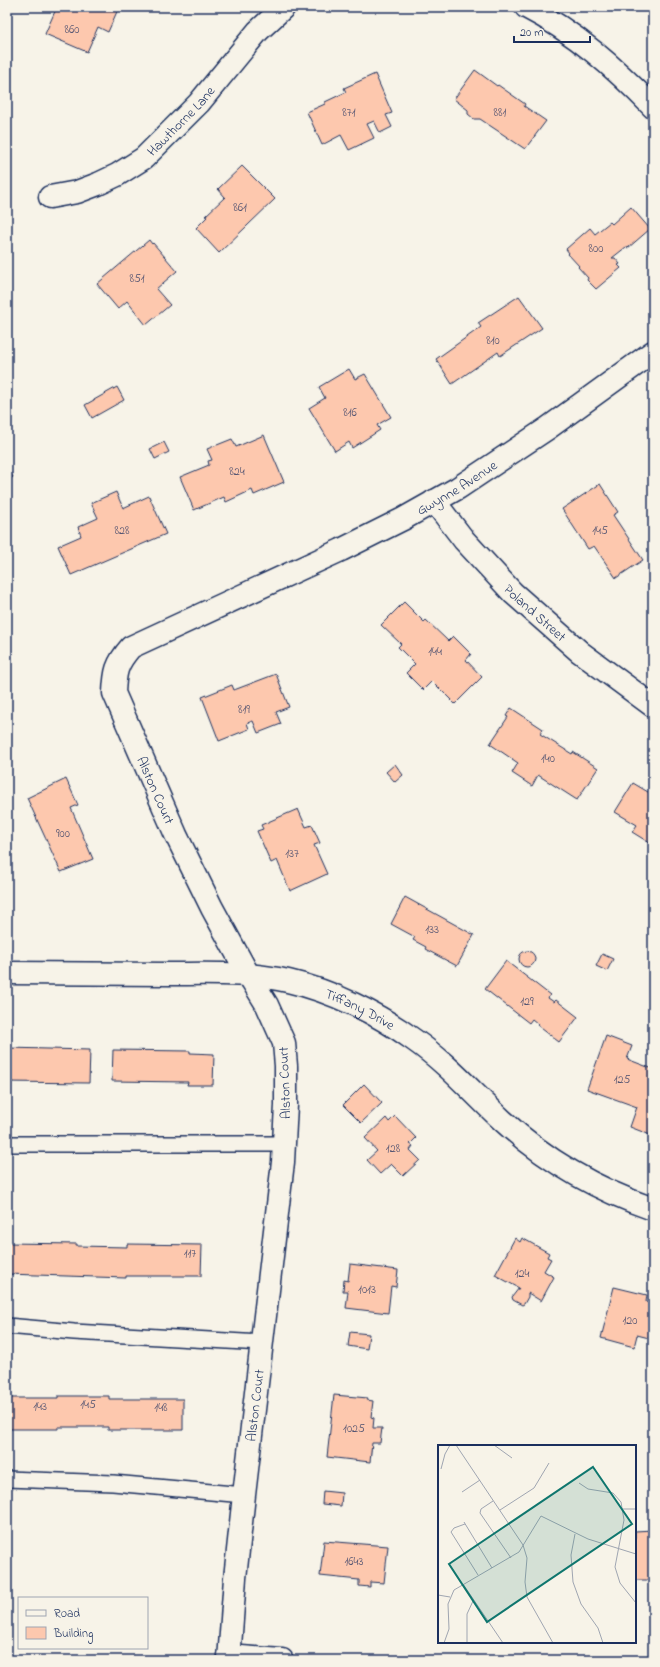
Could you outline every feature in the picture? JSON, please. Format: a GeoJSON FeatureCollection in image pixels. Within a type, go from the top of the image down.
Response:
{"type":"FeatureCollection","features":[{"type":"Feature","properties":{"kind":"street","name":"Hawthorne Lane"},"geometry":{"type":"LineString","coordinates":[[50,197],[77,192],[98,184],[117,175],[144,158],[199,103],[258,30],[284,7]]}},
{"type":"Feature","properties":{"kind":"street"},"geometry":{"type":"LineString","coordinates":[[526,7],[544,16],[587,45],[623,76],[653,107]]}},
{"type":"Feature","properties":{"kind":"street","name":"Gwynne Avenue"},"geometry":{"type":"LineString","coordinates":[[243,594],[341,550],[403,519],[458,488],[548,428],[653,352]]}},
{"type":"Feature","properties":{"kind":"street","name":"Poland Street"},"geometry":{"type":"LineString","coordinates":[[434,502],[464,540],[513,593],[580,652],[653,706]]}},
{"type":"Feature","properties":{"kind":"street","name":"Alston Court"},"geometry":{"type":"LineString","coordinates":[[229,1658],[235,1578],[284,1144],[286,1066],[284,1043],[267,1005],[248,974],[212,908],[176,835],[114,694],[115,673],[120,660],[130,647],[243,594]]}},
{"type":"Feature","properties":{"kind":"street","name":"Tiffany Drive"},"geometry":{"type":"LineString","coordinates":[[7,973],[248,974],[288,981],[320,990],[373,1013],[414,1039],[445,1063],[503,1121],[551,1158],[588,1181],[636,1204],[653,1210]]}},
{"type":"Feature","properties":{"kind":"street"},"geometry":{"type":"LineString","coordinates":[[229,1658],[282,1660]]}},
{"type":"Feature","properties":{"kind":"lane"},"geometry":{"type":"LineString","coordinates":[[7,1144],[284,1144]]}},
{"type":"Feature","properties":{"kind":"lane"},"geometry":{"type":"LineString","coordinates":[[7,1326],[74,1332],[262,1343]]}},
{"type":"Feature","properties":{"kind":"lane"},"geometry":{"type":"LineString","coordinates":[[7,1479],[113,1483],[244,1495]]}},
{"type":"Feature","properties":{"kind":"building"},"geometry":{"type":"Polygon","coordinates":[[[53,7],[119,7],[108,32],[98,27],[87,52],[45,34],[56,9],[53,7]]]}},
{"type":"Feature","properties":{"kind":"building"},"geometry":{"type":"Polygon","coordinates":[[[475,70],[525,104],[524,106],[546,121],[525,149],[480,119],[474,119],[468,114],[468,110],[454,99],[475,70]]]}},
{"type":"Feature","properties":{"kind":"building"},"geometry":{"type":"Polygon","coordinates":[[[375,74],[392,113],[386,115],[392,127],[380,133],[374,121],[367,124],[374,138],[349,150],[341,135],[322,145],[307,112],[346,92],[344,88],[375,74]]]}},
{"type":"Feature","properties":{"kind":"building"},"geometry":{"type":"Polygon","coordinates":[[[242,166],[275,199],[219,253],[196,228],[207,217],[205,216],[225,197],[218,189],[242,166]]]}},
{"type":"Feature","properties":{"kind":"building"},"geometry":{"type":"Polygon","coordinates":[[[631,207],[650,229],[628,248],[626,247],[612,258],[615,258],[620,264],[618,265],[621,268],[596,289],[587,280],[588,278],[568,254],[569,253],[566,249],[590,228],[595,234],[610,222],[612,224],[631,207]]]}},
{"type":"Feature","properties":{"kind":"building"},"geometry":{"type":"Polygon","coordinates":[[[149,240],[177,271],[156,289],[170,305],[146,325],[127,301],[118,309],[97,284],[149,240]]]}},
{"type":"Feature","properties":{"kind":"building"},"geometry":{"type":"Polygon","coordinates":[[[519,296],[542,328],[500,356],[498,352],[452,384],[436,359],[481,327],[478,323],[519,296]]]}},
{"type":"Feature","properties":{"kind":"building"},"geometry":{"type":"Polygon","coordinates":[[[349,369],[355,379],[365,374],[391,417],[377,425],[380,430],[352,448],[349,442],[335,451],[309,408],[325,398],[319,387],[349,369]]]}},
{"type":"Feature","properties":{"kind":"building"},"geometry":{"type":"Polygon","coordinates":[[[117,387],[124,400],[92,418],[85,405],[117,387]]]}},
{"type":"Feature","properties":{"kind":"building"},"geometry":{"type":"Polygon","coordinates":[[[264,435],[284,482],[254,495],[252,490],[226,502],[224,497],[194,510],[180,477],[209,465],[208,461],[212,460],[207,449],[232,439],[236,447],[264,435]]]}},
{"type":"Feature","properties":{"kind":"building"},"geometry":{"type":"Polygon","coordinates":[[[164,442],[169,452],[155,459],[150,449],[164,442]]]}},
{"type":"Feature","properties":{"kind":"building"},"geometry":{"type":"Polygon","coordinates":[[[8,469],[13,477],[7,481],[7,470],[8,469]]]}},
{"type":"Feature","properties":{"kind":"building"},"geometry":{"type":"Polygon","coordinates":[[[600,484],[618,512],[613,515],[643,560],[616,578],[594,546],[588,549],[562,509],[600,484]]]}},
{"type":"Feature","properties":{"kind":"building"},"geometry":{"type":"Polygon","coordinates":[[[116,492],[123,508],[149,496],[166,534],[71,575],[58,546],[81,536],[78,527],[98,518],[91,503],[116,492]]]}},
{"type":"Feature","properties":{"kind":"building"},"geometry":{"type":"Polygon","coordinates":[[[404,602],[424,622],[426,620],[448,641],[453,636],[471,654],[466,660],[482,677],[455,704],[432,681],[423,690],[406,673],[415,664],[398,647],[401,644],[381,625],[404,602]]]}},
{"type":"Feature","properties":{"kind":"building"},"geometry":{"type":"Polygon","coordinates":[[[276,674],[289,707],[276,712],[281,724],[258,733],[253,721],[247,723],[249,729],[219,741],[202,697],[232,685],[234,690],[276,674]]]}},
{"type":"Feature","properties":{"kind":"building"},"geometry":{"type":"Polygon","coordinates":[[[511,708],[543,729],[540,734],[598,768],[577,800],[538,775],[532,786],[512,773],[518,763],[490,744],[508,717],[506,716],[511,708]]]}},
{"type":"Feature","properties":{"kind":"building"},"geometry":{"type":"Polygon","coordinates":[[[395,764],[403,775],[395,782],[386,772],[395,764]]]}},
{"type":"Feature","properties":{"kind":"building"},"geometry":{"type":"Polygon","coordinates":[[[66,779],[78,805],[71,808],[93,859],[61,872],[27,798],[66,779]]]}},
{"type":"Feature","properties":{"kind":"building"},"geometry":{"type":"Polygon","coordinates":[[[633,783],[653,795],[653,845],[632,832],[637,825],[615,812],[633,783]]]}},
{"type":"Feature","properties":{"kind":"building"},"geometry":{"type":"Polygon","coordinates":[[[298,809],[306,827],[312,825],[320,843],[314,845],[327,874],[290,891],[277,860],[271,863],[257,831],[263,829],[261,825],[298,809]]]}},
{"type":"Feature","properties":{"kind":"building"},"geometry":{"type":"Polygon","coordinates":[[[405,897],[474,935],[457,966],[425,949],[426,947],[413,940],[415,937],[391,924],[405,897]]]}},
{"type":"Feature","properties":{"kind":"building"},"geometry":{"type":"Polygon","coordinates":[[[527,951],[533,953],[535,959],[533,965],[527,967],[521,965],[519,959],[521,953],[527,951]]]}},
{"type":"Feature","properties":{"kind":"building"},"geometry":{"type":"Polygon","coordinates":[[[602,954],[613,959],[607,971],[596,966],[602,954]]]}},
{"type":"Feature","properties":{"kind":"building"},"geometry":{"type":"Polygon","coordinates":[[[506,961],[550,995],[548,998],[554,1002],[556,1000],[578,1017],[559,1042],[537,1025],[538,1024],[532,1019],[529,1023],[485,989],[506,961]]]}},
{"type":"Feature","properties":{"kind":"building"},"geometry":{"type":"Polygon","coordinates":[[[606,1036],[632,1046],[627,1059],[653,1069],[653,1136],[630,1127],[637,1107],[587,1089],[606,1036]]]}},
{"type":"Feature","properties":{"kind":"building"},"geometry":{"type":"Polygon","coordinates":[[[7,1048],[90,1050],[89,1083],[7,1082],[7,1048]]]}},
{"type":"Feature","properties":{"kind":"building"},"geometry":{"type":"Polygon","coordinates":[[[113,1050],[190,1051],[190,1053],[214,1054],[213,1085],[187,1085],[188,1082],[112,1081],[113,1050]]]}},
{"type":"Feature","properties":{"kind":"building"},"geometry":{"type":"Polygon","coordinates":[[[364,1084],[382,1103],[361,1123],[343,1105],[364,1084]]]}},
{"type":"Feature","properties":{"kind":"building"},"geometry":{"type":"Polygon","coordinates":[[[395,1116],[416,1138],[410,1144],[413,1146],[410,1150],[420,1160],[403,1176],[391,1164],[380,1174],[367,1160],[377,1151],[365,1138],[386,1118],[389,1122],[395,1116]]]}},
{"type":"Feature","properties":{"kind":"building"},"geometry":{"type":"Polygon","coordinates":[[[515,1238],[520,1242],[522,1238],[549,1253],[547,1257],[551,1259],[544,1271],[554,1277],[541,1301],[528,1293],[528,1297],[522,1305],[513,1300],[512,1297],[519,1288],[495,1275],[515,1238]]]}},
{"type":"Feature","properties":{"kind":"building"},"geometry":{"type":"Polygon","coordinates":[[[7,1243],[77,1244],[77,1246],[127,1247],[127,1244],[202,1245],[201,1276],[126,1276],[126,1278],[7,1274],[7,1243]]]}},
{"type":"Feature","properties":{"kind":"building"},"geometry":{"type":"Polygon","coordinates":[[[350,1264],[398,1270],[396,1287],[391,1286],[388,1313],[346,1308],[348,1291],[343,1291],[344,1280],[348,1281],[350,1264]]]}},
{"type":"Feature","properties":{"kind":"building"},"geometry":{"type":"Polygon","coordinates":[[[614,1287],[647,1295],[646,1302],[653,1304],[653,1339],[637,1335],[634,1347],[601,1338],[614,1287]]]}},
{"type":"Feature","properties":{"kind":"building"},"geometry":{"type":"Polygon","coordinates":[[[350,1332],[369,1334],[367,1349],[348,1346],[350,1332]]]}},
{"type":"Feature","properties":{"kind":"building"},"geometry":{"type":"Polygon","coordinates":[[[334,1395],[368,1398],[367,1400],[373,1401],[371,1417],[374,1418],[373,1428],[382,1428],[380,1443],[372,1443],[370,1462],[327,1457],[334,1395]]]}},
{"type":"Feature","properties":{"kind":"building"},"geometry":{"type":"Polygon","coordinates":[[[58,1396],[109,1396],[109,1399],[183,1399],[183,1430],[108,1430],[108,1427],[7,1429],[7,1398],[58,1398],[58,1396]]]}},
{"type":"Feature","properties":{"kind":"building"},"geometry":{"type":"Polygon","coordinates":[[[323,1491],[342,1493],[341,1506],[322,1504],[323,1491]]]}},
{"type":"Feature","properties":{"kind":"building"},"geometry":{"type":"Polygon","coordinates":[[[653,1530],[653,1580],[636,1580],[636,1531],[653,1530]]]}},
{"type":"Feature","properties":{"kind":"building"},"geometry":{"type":"Polygon","coordinates":[[[324,1541],[388,1546],[384,1583],[370,1582],[370,1587],[359,1586],[359,1580],[320,1576],[324,1541]]]}}]}
